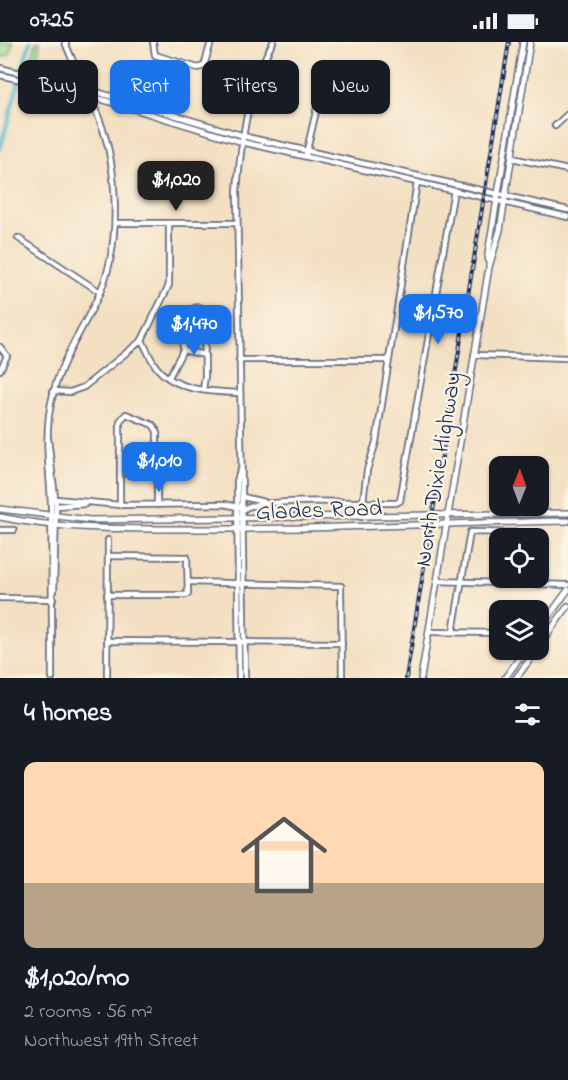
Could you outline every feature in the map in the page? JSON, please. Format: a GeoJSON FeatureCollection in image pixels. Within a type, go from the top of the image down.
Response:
{"type":"FeatureCollection","features":[{"type":"Feature","properties":{"kind":"main road","name":"North Dixie Highway"},"geometry":{"type":"LineString","coordinates":[[501,198],[512,158],[523,42]]}},
{"type":"Feature","properties":{"kind":"main road","name":"North Dixie Highway"},"geometry":{"type":"LineString","coordinates":[[421,678],[518,97],[530,42]]}},
{"type":"Feature","properties":{"kind":"main road","name":"Glades Road"},"geometry":{"type":"LineString","coordinates":[[0,509],[90,520],[241,520],[568,513]]}},
{"type":"Feature","properties":{"kind":"main road","name":"Glades Road"},"geometry":{"type":"LineString","coordinates":[[0,517],[54,526],[241,529],[568,521]]}},
{"type":"Feature","properties":{"kind":"main road"},"geometry":{"type":"LineString","coordinates":[[549,616],[568,590]]}},
{"type":"Feature","properties":{"kind":"main road"},"geometry":{"type":"LineString","coordinates":[[549,634],[568,606]]}},
{"type":"Feature","properties":{"kind":"main road"},"geometry":{"type":"LineString","coordinates":[[505,678],[518,660]]}},
{"type":"Feature","properties":{"kind":"main road"},"geometry":{"type":"LineString","coordinates":[[516,678],[529,660]]}},
{"type":"Feature","properties":{"kind":"street"},"geometry":{"type":"LineString","coordinates":[[65,42],[73,60]]}},
{"type":"Feature","properties":{"kind":"street"},"geometry":{"type":"LineString","coordinates":[[153,42],[153,53],[158,57],[198,69],[204,66],[211,42]]}},
{"type":"Feature","properties":{"kind":"street"},"geometry":{"type":"LineString","coordinates":[[239,678],[241,520],[244,509],[240,470],[237,223],[244,135],[258,76],[273,42]]}},
{"type":"Feature","properties":{"kind":"street"},"geometry":{"type":"LineString","coordinates":[[0,68],[16,76]]}},
{"type":"Feature","properties":{"kind":"street"},"geometry":{"type":"LineString","coordinates":[[0,75],[16,76]]}},
{"type":"Feature","properties":{"kind":"street"},"geometry":{"type":"LineString","coordinates":[[98,93],[243,142],[306,154],[424,184],[568,210]]}},
{"type":"Feature","properties":{"kind":"street"},"geometry":{"type":"LineString","coordinates":[[98,99],[244,135],[306,154]]}},
{"type":"Feature","properties":{"kind":"street"},"geometry":{"type":"LineString","coordinates":[[98,106],[103,100]]}},
{"type":"Feature","properties":{"kind":"street"},"geometry":{"type":"LineString","coordinates":[[52,678],[54,517],[46,451],[47,434],[53,391],[68,349],[100,292],[112,254],[115,223],[108,150],[97,114]]}},
{"type":"Feature","properties":{"kind":"street"},"geometry":{"type":"LineString","coordinates":[[306,154],[315,114]]}},
{"type":"Feature","properties":{"kind":"street"},"geometry":{"type":"LineString","coordinates":[[555,126],[568,114]]}},
{"type":"Feature","properties":{"kind":"street"},"geometry":{"type":"LineString","coordinates":[[512,158],[568,171]]}},
{"type":"Feature","properties":{"kind":"street"},"geometry":{"type":"LineString","coordinates":[[349,164],[434,180],[454,188]]}},
{"type":"Feature","properties":{"kind":"street"},"geometry":{"type":"LineString","coordinates":[[424,184],[434,180]]}},
{"type":"Feature","properties":{"kind":"street"},"geometry":{"type":"LineString","coordinates":[[361,517],[367,470],[376,442],[417,182]]}},
{"type":"Feature","properties":{"kind":"street"},"geometry":{"type":"LineString","coordinates":[[244,509],[250,505],[272,503],[396,503],[400,501],[454,188]]}},
{"type":"Feature","properties":{"kind":"street"},"geometry":{"type":"LineString","coordinates":[[501,198],[568,217]]}},
{"type":"Feature","properties":{"kind":"street"},"geometry":{"type":"LineString","coordinates":[[557,215],[558,207]]}},
{"type":"Feature","properties":{"kind":"street"},"geometry":{"type":"LineString","coordinates":[[115,223],[237,223]]}},
{"type":"Feature","properties":{"kind":"street"},"geometry":{"type":"LineString","coordinates":[[53,391],[70,392],[84,387],[142,340],[170,284],[169,223]]}},
{"type":"Feature","properties":{"kind":"street"},"geometry":{"type":"LineString","coordinates":[[18,238],[100,292]]}},
{"type":"Feature","properties":{"kind":"street"},"geometry":{"type":"LineString","coordinates":[[169,377],[183,350],[182,329],[194,308],[200,307],[204,310],[203,390]]}},
{"type":"Feature","properties":{"kind":"street"},"geometry":{"type":"LineString","coordinates":[[142,340],[157,367],[169,377],[203,390],[240,393]]}},
{"type":"Feature","properties":{"kind":"street"},"geometry":{"type":"LineString","coordinates":[[0,347],[7,356],[0,370]]}},
{"type":"Feature","properties":{"kind":"street"},"geometry":{"type":"LineString","coordinates":[[183,350],[205,355]]}},
{"type":"Feature","properties":{"kind":"street"},"geometry":{"type":"LineString","coordinates":[[474,355],[568,358]]}},
{"type":"Feature","properties":{"kind":"street"},"geometry":{"type":"LineString","coordinates":[[239,360],[388,360]]}},
{"type":"Feature","properties":{"kind":"street"},"geometry":{"type":"LineString","coordinates":[[120,505],[120,421],[126,414],[153,425],[157,430],[157,505]]}},
{"type":"Feature","properties":{"kind":"street"},"geometry":{"type":"LineString","coordinates":[[47,434],[57,506],[54,517]]}},
{"type":"Feature","properties":{"kind":"street"},"geometry":{"type":"LineString","coordinates":[[240,470],[237,507],[241,520]]}},
{"type":"Feature","properties":{"kind":"street"},"geometry":{"type":"LineString","coordinates":[[56,499],[120,505],[224,504],[232,502],[237,495]]}},
{"type":"Feature","properties":{"kind":"street"},"geometry":{"type":"LineString","coordinates":[[243,497],[272,503]]}},
{"type":"Feature","properties":{"kind":"street"},"geometry":{"type":"LineString","coordinates":[[57,506],[94,504]]}},
{"type":"Feature","properties":{"kind":"street"},"geometry":{"type":"LineString","coordinates":[[224,504],[237,507]]}},
{"type":"Feature","properties":{"kind":"street"},"geometry":{"type":"LineString","coordinates":[[53,599],[51,592],[54,526]]}},
{"type":"Feature","properties":{"kind":"street"},"geometry":{"type":"LineString","coordinates":[[0,530],[14,530]]}},
{"type":"Feature","properties":{"kind":"street"},"geometry":{"type":"LineString","coordinates":[[453,632],[470,532],[489,533]]}},
{"type":"Feature","properties":{"kind":"street"},"geometry":{"type":"LineString","coordinates":[[107,678],[108,540]]}},
{"type":"Feature","properties":{"kind":"street"},"geometry":{"type":"LineString","coordinates":[[107,595],[185,595],[188,594],[189,582],[187,557],[108,556]]}},
{"type":"Feature","properties":{"kind":"street"},"geometry":{"type":"LineString","coordinates":[[437,581],[489,583]]}},
{"type":"Feature","properties":{"kind":"street"},"geometry":{"type":"LineString","coordinates":[[189,582],[341,586],[342,678]]}},
{"type":"Feature","properties":{"kind":"street"},"geometry":{"type":"LineString","coordinates":[[241,583],[245,678]]}},
{"type":"Feature","properties":{"kind":"street"},"geometry":{"type":"LineString","coordinates":[[549,584],[568,585]]}},
{"type":"Feature","properties":{"kind":"street"},"geometry":{"type":"LineString","coordinates":[[557,584],[562,588],[564,596]]}},
{"type":"Feature","properties":{"kind":"street"},"geometry":{"type":"LineString","coordinates":[[43,598],[51,592]]}},
{"type":"Feature","properties":{"kind":"street"},"geometry":{"type":"LineString","coordinates":[[0,598],[53,599]]}},
{"type":"Feature","properties":{"kind":"street"},"geometry":{"type":"LineString","coordinates":[[429,632],[489,633]]}},
{"type":"Feature","properties":{"kind":"street"},"geometry":{"type":"LineString","coordinates":[[106,641],[342,643]]}},
{"type":"Feature","properties":{"kind":"green space"},"geometry":{"type":"Polygon","coordinates":[[[0,42],[13,42],[10,55],[0,58],[0,42]]]}},
{"type":"Feature","properties":{"kind":"green space"},"geometry":{"type":"Polygon","coordinates":[[[36,42],[40,42],[37,60],[32,60],[36,42]]]}},
{"type":"Feature","properties":{"kind":"waterway"},"geometry":{"type":"LineString","coordinates":[[0,149],[30,42]]}},
{"type":"Feature","properties":{"kind":"railway"},"geometry":{"type":"LineString","coordinates":[[406,678],[509,42]]}}]}
